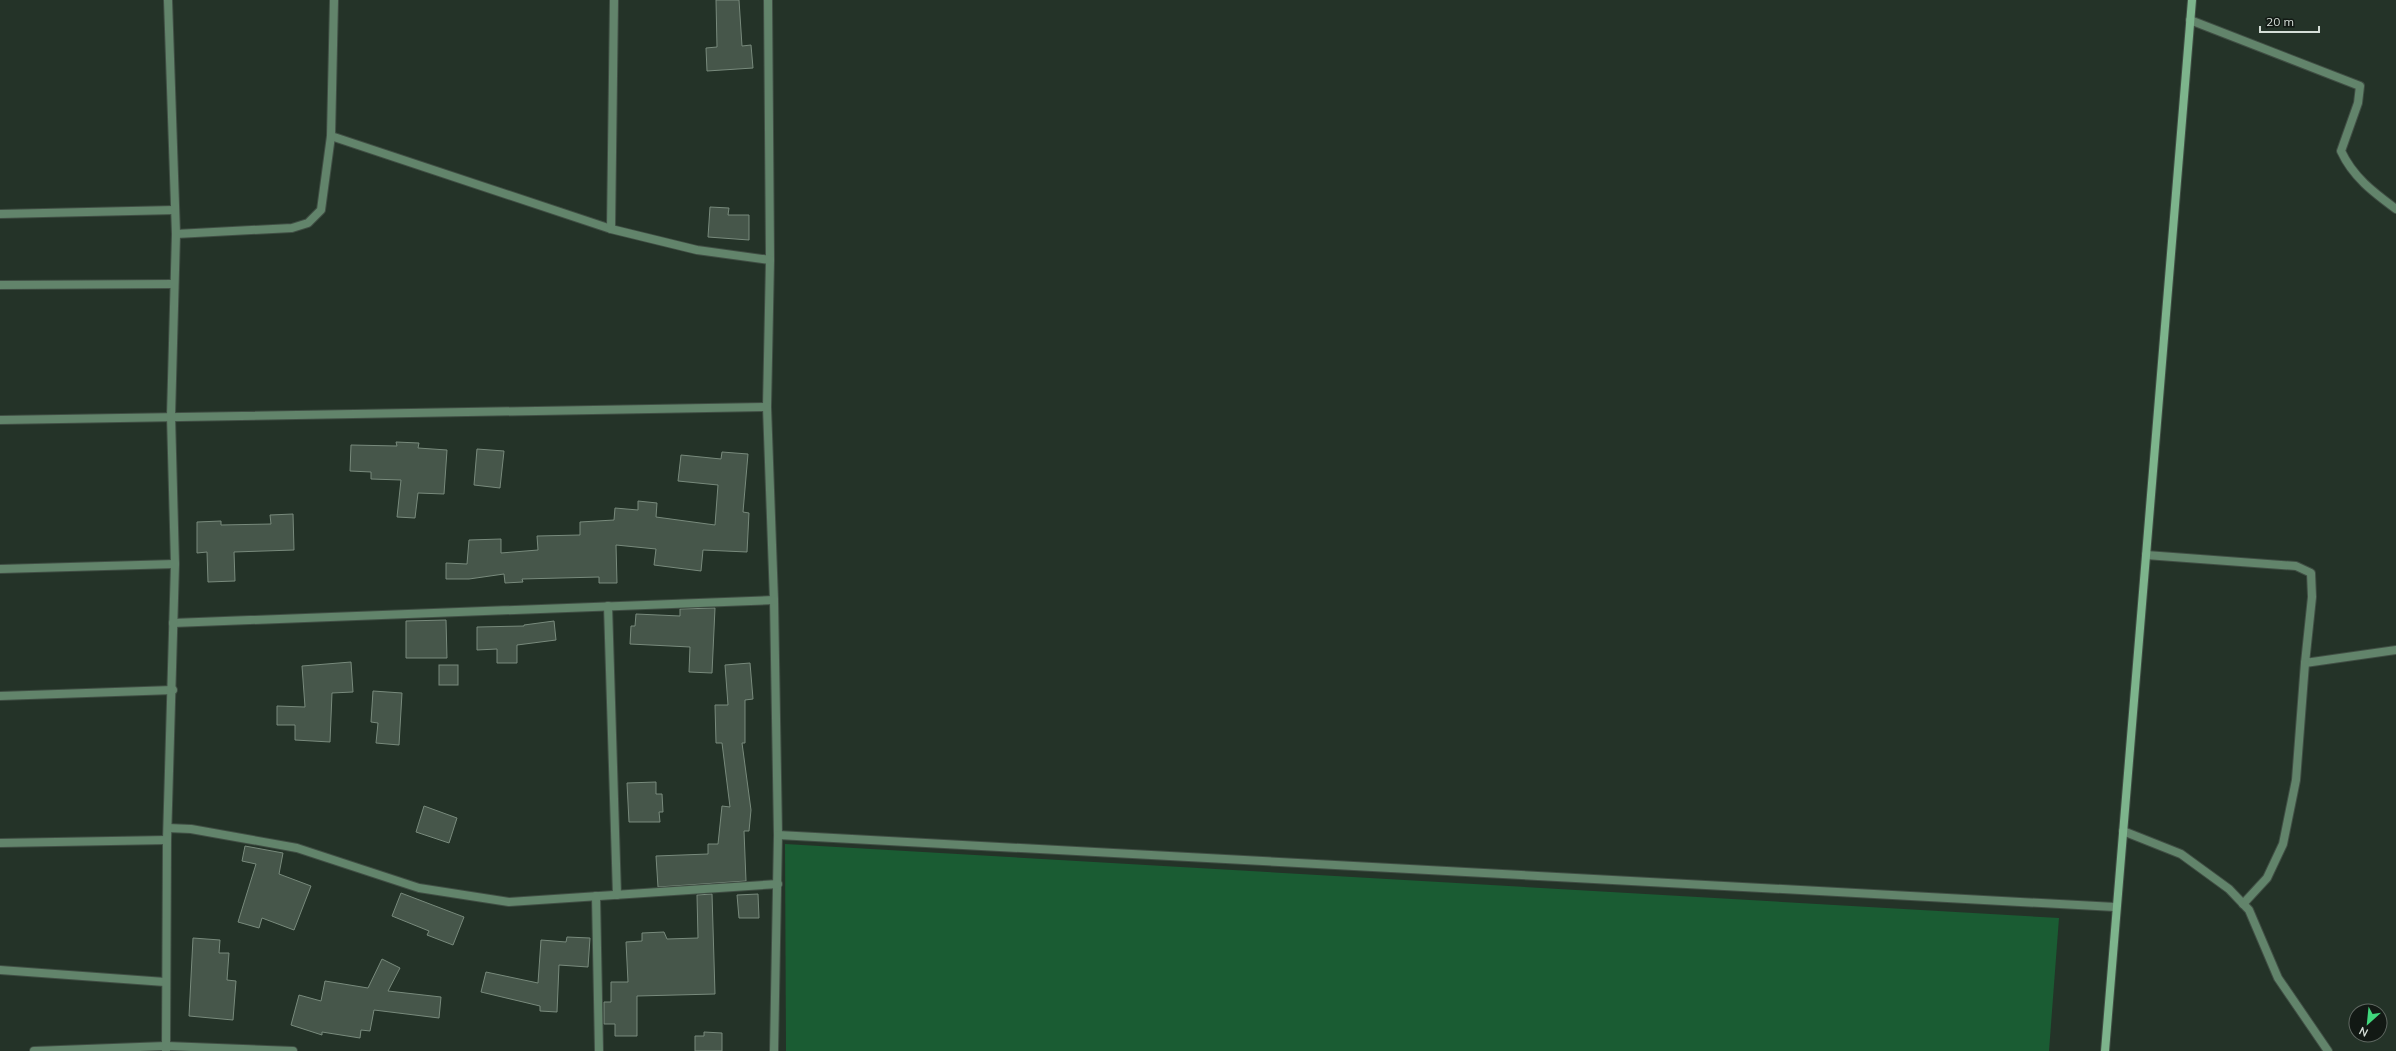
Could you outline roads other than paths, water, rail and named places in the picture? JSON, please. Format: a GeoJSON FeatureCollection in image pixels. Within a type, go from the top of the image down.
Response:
{"type":"FeatureCollection","features":[{"type":"Feature","properties":{"kind":"main road"},"geometry":{"type":"LineString","coordinates":[[2105,1051],[2115,907],[2123,831],[2192,0]]}},
{"type":"Feature","properties":{"kind":"street"},"geometry":{"type":"LineString","coordinates":[[166,1048],[165,982],[167,840],[173,690],[175,564],[171,416],[173,284],[176,234],[168,0]]}},
{"type":"Feature","properties":{"kind":"street"},"geometry":{"type":"LineString","coordinates":[[176,234],[292,228],[308,224],[320,210],[331,136],[334,0]]}},
{"type":"Feature","properties":{"kind":"street"},"geometry":{"type":"LineString","coordinates":[[610,229],[614,0]]}},
{"type":"Feature","properties":{"kind":"street"},"geometry":{"type":"LineString","coordinates":[[768,0],[770,260],[767,407],[774,600],[778,835],[774,1051]]}},
{"type":"Feature","properties":{"kind":"street"},"geometry":{"type":"LineString","coordinates":[[2190,20],[2360,86],[2358,103],[2341,151],[2348,166],[2369,190],[2396,209]]}},
{"type":"Feature","properties":{"kind":"street"},"geometry":{"type":"LineString","coordinates":[[331,136],[610,229],[697,250],[770,260]]}},
{"type":"Feature","properties":{"kind":"street"},"geometry":{"type":"LineString","coordinates":[[0,214],[175,210]]}},
{"type":"Feature","properties":{"kind":"street"},"geometry":{"type":"LineString","coordinates":[[0,285],[173,284]]}},
{"type":"Feature","properties":{"kind":"street"},"geometry":{"type":"LineString","coordinates":[[0,420],[767,407]]}},
{"type":"Feature","properties":{"kind":"street"},"geometry":{"type":"LineString","coordinates":[[2146,555],[2296,566],[2311,573],[2312,597],[2305,663],[2296,780],[2283,844],[2270,874],[2243,904]]}},
{"type":"Feature","properties":{"kind":"street"},"geometry":{"type":"LineString","coordinates":[[0,569],[175,564]]}},
{"type":"Feature","properties":{"kind":"street"},"geometry":{"type":"LineString","coordinates":[[173,623],[774,600]]}},
{"type":"Feature","properties":{"kind":"street"},"geometry":{"type":"LineString","coordinates":[[608,606],[617,895]]}},
{"type":"Feature","properties":{"kind":"street"},"geometry":{"type":"LineString","coordinates":[[2305,663],[2396,650]]}},
{"type":"Feature","properties":{"kind":"street"},"geometry":{"type":"LineString","coordinates":[[0,696],[173,690]]}},
{"type":"Feature","properties":{"kind":"street"},"geometry":{"type":"LineString","coordinates":[[168,828],[191,829],[297,848],[427,889],[509,902],[778,884]]}},
{"type":"Feature","properties":{"kind":"street"},"geometry":{"type":"LineString","coordinates":[[2123,831],[2181,854],[2229,889],[2249,910],[2278,978],[2328,1051]]}},
{"type":"Feature","properties":{"kind":"street"},"geometry":{"type":"LineString","coordinates":[[778,835],[2115,907]]}},
{"type":"Feature","properties":{"kind":"street"},"geometry":{"type":"LineString","coordinates":[[0,843],[167,840]]}},
{"type":"Feature","properties":{"kind":"street"},"geometry":{"type":"LineString","coordinates":[[596,896],[599,1051]]}},
{"type":"Feature","properties":{"kind":"street"},"geometry":{"type":"LineString","coordinates":[[0,970],[165,982]]}},
{"type":"Feature","properties":{"kind":"street"},"geometry":{"type":"LineString","coordinates":[[34,1051],[166,1048],[294,1051]]}}]}
